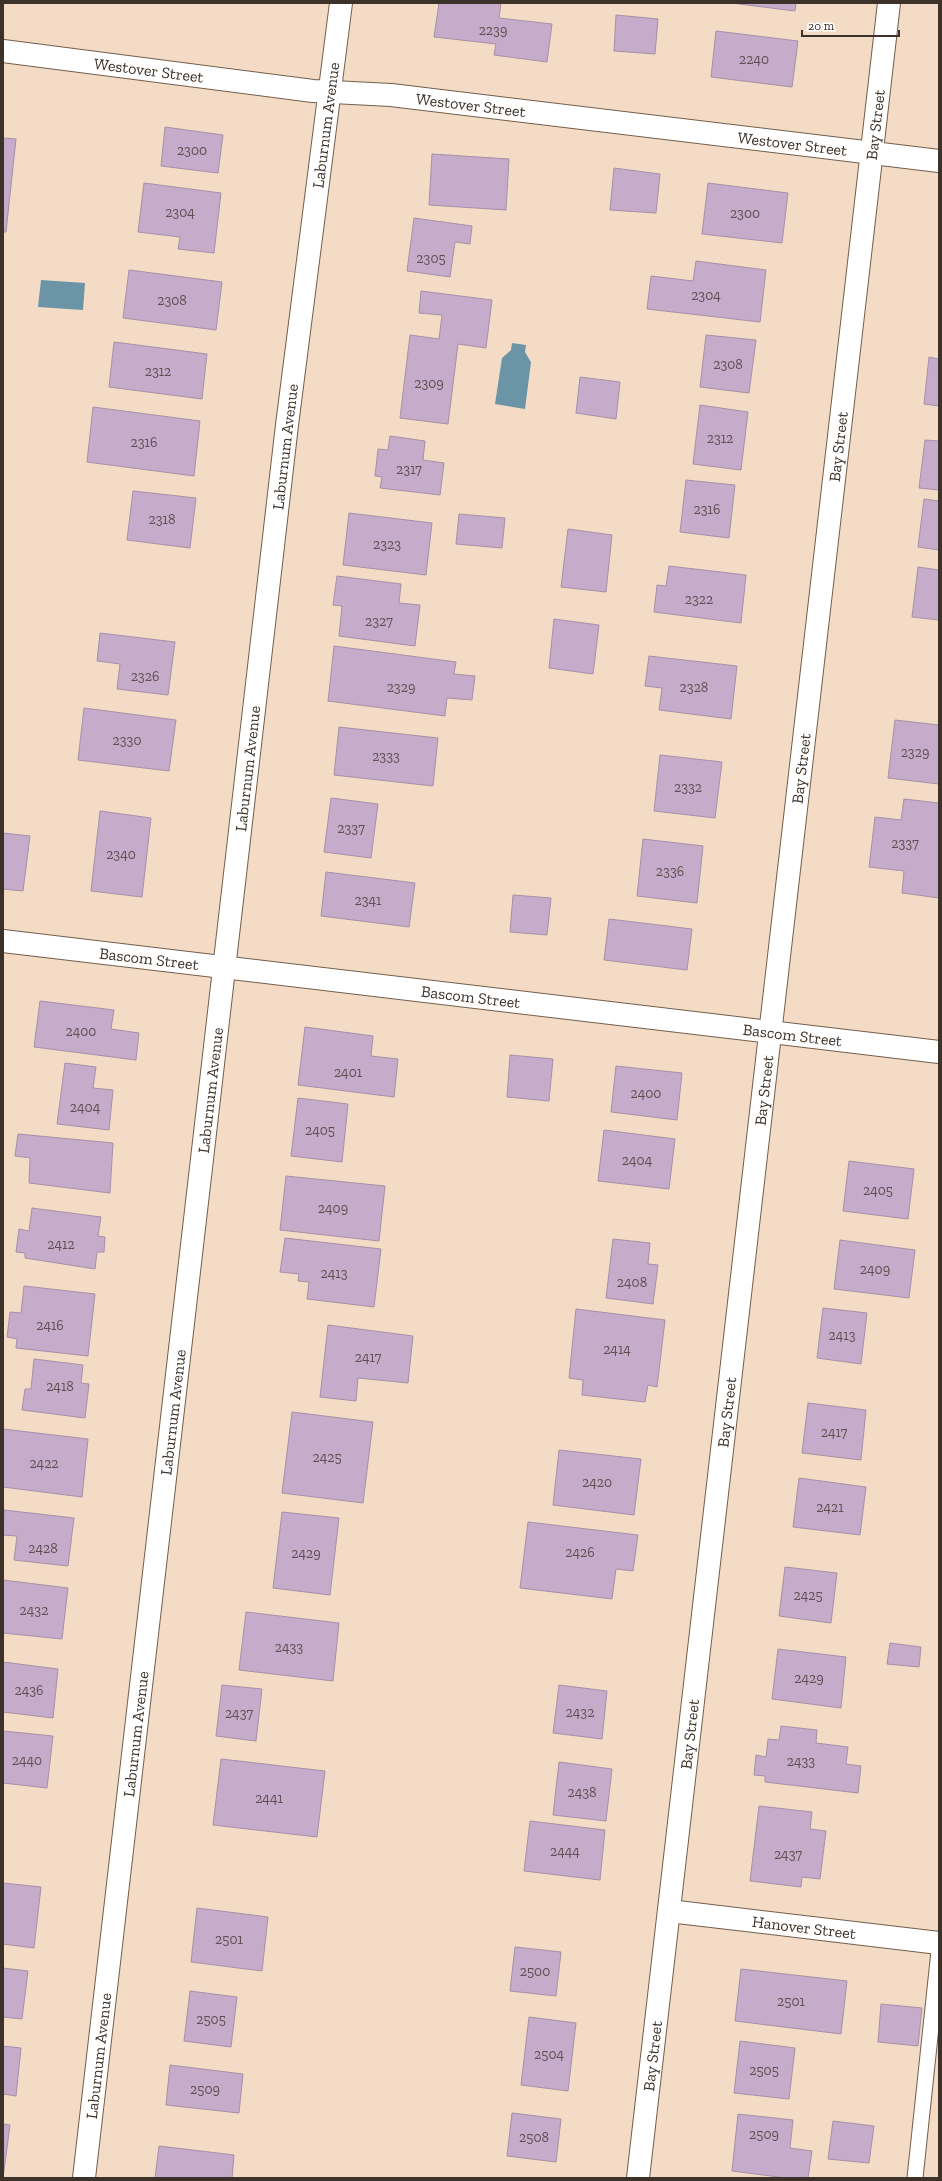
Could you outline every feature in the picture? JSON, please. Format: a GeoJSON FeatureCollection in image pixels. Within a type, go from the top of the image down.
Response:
{"type":"FeatureCollection","features":[{"type":"Feature","properties":{"kind":"street","name":"Laburnum Avenue"},"geometry":{"type":"LineString","coordinates":[[84,2178],[223,967],[301,306],[341,3]]}},
{"type":"Feature","properties":{"kind":"street","name":"Bay Street"},"geometry":{"type":"LineString","coordinates":[[638,2178],[888,3]]}},
{"type":"Feature","properties":{"kind":"street","name":"Westover Street"},"geometry":{"type":"LineString","coordinates":[[3,51],[313,91],[391,95],[939,161]]}},
{"type":"Feature","properties":{"kind":"street","name":"Bascom Street"},"geometry":{"type":"LineString","coordinates":[[3,941],[939,1052]]}},
{"type":"Feature","properties":{"kind":"street","name":"Hanover Street"},"geometry":{"type":"LineString","coordinates":[[669,1911],[939,1943]]}},
{"type":"Feature","properties":{"kind":"lane"},"geometry":{"type":"LineString","coordinates":[[914,2178],[939,1951]]}},
{"type":"Feature","properties":{"kind":"water"},"geometry":{"type":"Polygon","coordinates":[[[41,280],[85,283],[83,310],[38,307],[41,280]]]}},
{"type":"Feature","properties":{"kind":"water"},"geometry":{"type":"Polygon","coordinates":[[[512,343],[526,345],[525,352],[531,362],[525,409],[495,404],[502,358],[511,350],[512,343]]]}},
{"type":"Feature","properties":{"kind":"building"},"geometry":{"type":"Polygon","coordinates":[[[439,3],[501,3],[499,18],[552,24],[547,62],[494,55],[496,44],[434,37],[439,3]]]}},
{"type":"Feature","properties":{"kind":"building"},"geometry":{"type":"Polygon","coordinates":[[[731,3],[796,3],[795,11],[731,3]]]}},
{"type":"Feature","properties":{"kind":"building"},"geometry":{"type":"Polygon","coordinates":[[[616,15],[658,19],[655,54],[614,51],[616,15]]]}},
{"type":"Feature","properties":{"kind":"building"},"geometry":{"type":"Polygon","coordinates":[[[716,31],[798,41],[792,87],[711,77],[716,31]]]}},
{"type":"Feature","properties":{"kind":"building"},"geometry":{"type":"Polygon","coordinates":[[[165,127],[223,135],[218,173],[161,166],[165,127]]]}},
{"type":"Feature","properties":{"kind":"building"},"geometry":{"type":"Polygon","coordinates":[[[3,138],[16,139],[6,232],[3,232],[3,138]]]}},
{"type":"Feature","properties":{"kind":"building"},"geometry":{"type":"Polygon","coordinates":[[[432,154],[509,159],[506,210],[429,205],[432,154]]]}},
{"type":"Feature","properties":{"kind":"building"},"geometry":{"type":"Polygon","coordinates":[[[614,168],[660,174],[656,213],[610,210],[614,168]]]}},
{"type":"Feature","properties":{"kind":"building"},"geometry":{"type":"Polygon","coordinates":[[[144,183],[221,193],[214,253],[178,249],[180,237],[138,232],[144,183]]]}},
{"type":"Feature","properties":{"kind":"building"},"geometry":{"type":"Polygon","coordinates":[[[708,183],[788,193],[782,243],[702,234],[708,183]]]}},
{"type":"Feature","properties":{"kind":"building"},"geometry":{"type":"Polygon","coordinates":[[[414,218],[472,226],[470,244],[455,242],[450,277],[407,271],[414,218]]]}},
{"type":"Feature","properties":{"kind":"building"},"geometry":{"type":"Polygon","coordinates":[[[696,261],[766,270],[760,322],[647,309],[651,276],[693,281],[696,261]]]}},
{"type":"Feature","properties":{"kind":"building"},"geometry":{"type":"Polygon","coordinates":[[[129,270],[222,282],[216,330],[123,318],[129,270]]]}},
{"type":"Feature","properties":{"kind":"building"},"geometry":{"type":"Polygon","coordinates":[[[421,291],[492,300],[486,348],[458,344],[448,424],[400,418],[410,335],[439,339],[442,315],[419,313],[421,291]]]}},
{"type":"Feature","properties":{"kind":"building"},"geometry":{"type":"Polygon","coordinates":[[[706,335],[756,340],[749,393],[700,387],[706,335]]]}},
{"type":"Feature","properties":{"kind":"building"},"geometry":{"type":"Polygon","coordinates":[[[114,342],[207,354],[202,399],[109,387],[114,342]]]}},
{"type":"Feature","properties":{"kind":"building"},"geometry":{"type":"Polygon","coordinates":[[[929,357],[939,359],[939,406],[924,404],[929,357]]]}},
{"type":"Feature","properties":{"kind":"building"},"geometry":{"type":"Polygon","coordinates":[[[580,377],[620,382],[616,419],[576,413],[580,377]]]}},
{"type":"Feature","properties":{"kind":"building"},"geometry":{"type":"Polygon","coordinates":[[[700,405],[748,412],[741,470],[693,464],[700,405]]]}},
{"type":"Feature","properties":{"kind":"building"},"geometry":{"type":"Polygon","coordinates":[[[93,407],[200,421],[194,476],[87,462],[93,407]]]}},
{"type":"Feature","properties":{"kind":"building"},"geometry":{"type":"Polygon","coordinates":[[[390,436],[425,441],[423,460],[444,463],[440,495],[380,488],[382,477],[375,476],[378,449],[388,450],[390,436]]]}},
{"type":"Feature","properties":{"kind":"building"},"geometry":{"type":"Polygon","coordinates":[[[925,440],[939,441],[939,490],[919,488],[925,440]]]}},
{"type":"Feature","properties":{"kind":"building"},"geometry":{"type":"Polygon","coordinates":[[[686,480],[735,485],[729,538],[680,532],[686,480]]]}},
{"type":"Feature","properties":{"kind":"building"},"geometry":{"type":"Polygon","coordinates":[[[133,491],[196,498],[190,548],[127,540],[133,491]]]}},
{"type":"Feature","properties":{"kind":"building"},"geometry":{"type":"Polygon","coordinates":[[[924,499],[939,501],[939,550],[918,547],[924,499]]]}},
{"type":"Feature","properties":{"kind":"building"},"geometry":{"type":"Polygon","coordinates":[[[349,513],[432,523],[426,575],[343,565],[349,513]]]}},
{"type":"Feature","properties":{"kind":"building"},"geometry":{"type":"Polygon","coordinates":[[[459,514],[505,518],[502,548],[456,544],[459,514]]]}},
{"type":"Feature","properties":{"kind":"building"},"geometry":{"type":"Polygon","coordinates":[[[568,529],[612,535],[606,592],[561,587],[568,529]]]}},
{"type":"Feature","properties":{"kind":"building"},"geometry":{"type":"Polygon","coordinates":[[[669,566],[746,575],[741,623],[654,612],[657,585],[666,586],[669,566]]]}},
{"type":"Feature","properties":{"kind":"building"},"geometry":{"type":"Polygon","coordinates":[[[918,567],[939,570],[939,620],[912,617],[918,567]]]}},
{"type":"Feature","properties":{"kind":"building"},"geometry":{"type":"Polygon","coordinates":[[[337,576],[401,584],[399,603],[420,605],[415,646],[339,636],[342,606],[333,605],[337,576]]]}},
{"type":"Feature","properties":{"kind":"building"},"geometry":{"type":"Polygon","coordinates":[[[554,619],[599,625],[593,674],[549,668],[554,619]]]}},
{"type":"Feature","properties":{"kind":"building"},"geometry":{"type":"Polygon","coordinates":[[[100,633],[175,642],[168,695],[117,689],[120,664],[97,661],[100,633]]]}},
{"type":"Feature","properties":{"kind":"building"},"geometry":{"type":"Polygon","coordinates":[[[334,646],[456,662],[454,674],[475,676],[472,700],[447,698],[445,716],[328,701],[334,646]]]}},
{"type":"Feature","properties":{"kind":"building"},"geometry":{"type":"Polygon","coordinates":[[[649,656],[737,666],[731,719],[659,710],[662,688],[645,686],[649,656]]]}},
{"type":"Feature","properties":{"kind":"building"},"geometry":{"type":"Polygon","coordinates":[[[84,708],[176,720],[169,771],[78,760],[84,708]]]}},
{"type":"Feature","properties":{"kind":"building"},"geometry":{"type":"Polygon","coordinates":[[[895,720],[939,725],[939,784],[888,778],[895,720]]]}},
{"type":"Feature","properties":{"kind":"building"},"geometry":{"type":"Polygon","coordinates":[[[339,727],[438,738],[433,786],[334,775],[339,727]]]}},
{"type":"Feature","properties":{"kind":"building"},"geometry":{"type":"Polygon","coordinates":[[[660,755],[722,762],[715,818],[654,811],[660,755]]]}},
{"type":"Feature","properties":{"kind":"building"},"geometry":{"type":"Polygon","coordinates":[[[331,798],[378,804],[371,858],[324,852],[331,798]]]}},
{"type":"Feature","properties":{"kind":"building"},"geometry":{"type":"Polygon","coordinates":[[[904,799],[939,803],[939,898],[902,893],[904,871],[869,867],[875,817],[901,820],[904,799]]]}},
{"type":"Feature","properties":{"kind":"building"},"geometry":{"type":"Polygon","coordinates":[[[100,811],[151,818],[142,897],[91,891],[100,811]]]}},
{"type":"Feature","properties":{"kind":"building"},"geometry":{"type":"Polygon","coordinates":[[[3,833],[30,836],[23,891],[3,889],[3,833]]]}},
{"type":"Feature","properties":{"kind":"building"},"geometry":{"type":"Polygon","coordinates":[[[643,839],[703,846],[697,903],[637,896],[643,839]]]}},
{"type":"Feature","properties":{"kind":"building"},"geometry":{"type":"Polygon","coordinates":[[[326,872],[415,883],[409,927],[321,916],[326,872]]]}},
{"type":"Feature","properties":{"kind":"building"},"geometry":{"type":"Polygon","coordinates":[[[513,895],[551,898],[547,935],[510,932],[513,895]]]}},
{"type":"Feature","properties":{"kind":"building"},"geometry":{"type":"Polygon","coordinates":[[[609,919],[692,929],[687,970],[604,960],[609,919]]]}},
{"type":"Feature","properties":{"kind":"building"},"geometry":{"type":"Polygon","coordinates":[[[40,1001],[114,1010],[111,1029],[139,1033],[136,1060],[34,1047],[40,1001]]]}},
{"type":"Feature","properties":{"kind":"building"},"geometry":{"type":"Polygon","coordinates":[[[305,1027],[373,1036],[371,1056],[398,1059],[394,1097],[298,1085],[305,1027]]]}},
{"type":"Feature","properties":{"kind":"building"},"geometry":{"type":"Polygon","coordinates":[[[510,1055],[553,1059],[549,1101],[507,1097],[510,1055]]]}},
{"type":"Feature","properties":{"kind":"building"},"geometry":{"type":"Polygon","coordinates":[[[65,1063],[96,1067],[93,1088],[113,1090],[109,1130],[57,1124],[65,1063]]]}},
{"type":"Feature","properties":{"kind":"building"},"geometry":{"type":"Polygon","coordinates":[[[616,1066],[682,1073],[677,1120],[611,1112],[616,1066]]]}},
{"type":"Feature","properties":{"kind":"building"},"geometry":{"type":"Polygon","coordinates":[[[298,1098],[348,1104],[342,1162],[291,1156],[298,1098]]]}},
{"type":"Feature","properties":{"kind":"building"},"geometry":{"type":"Polygon","coordinates":[[[604,1130],[675,1139],[669,1189],[598,1181],[604,1130]]]}},
{"type":"Feature","properties":{"kind":"building"},"geometry":{"type":"Polygon","coordinates":[[[18,1134],[113,1143],[110,1193],[29,1183],[30,1158],[15,1156],[18,1134]]]}},
{"type":"Feature","properties":{"kind":"building"},"geometry":{"type":"Polygon","coordinates":[[[849,1161],[914,1169],[908,1219],[843,1211],[849,1161]]]}},
{"type":"Feature","properties":{"kind":"building"},"geometry":{"type":"Polygon","coordinates":[[[286,1176],[385,1186],[379,1241],[280,1230],[286,1176]]]}},
{"type":"Feature","properties":{"kind":"building"},"geometry":{"type":"Polygon","coordinates":[[[32,1208],[101,1217],[98,1236],[105,1237],[104,1252],[97,1252],[95,1269],[25,1258],[25,1253],[16,1252],[19,1229],[29,1231],[32,1208]]]}},
{"type":"Feature","properties":{"kind":"building"},"geometry":{"type":"Polygon","coordinates":[[[285,1238],[381,1249],[374,1307],[307,1299],[309,1282],[298,1281],[299,1274],[280,1272],[285,1238]]]}},
{"type":"Feature","properties":{"kind":"building"},"geometry":{"type":"Polygon","coordinates":[[[613,1239],[650,1243],[648,1264],[658,1265],[653,1304],[606,1298],[613,1239]]]}},
{"type":"Feature","properties":{"kind":"building"},"geometry":{"type":"Polygon","coordinates":[[[840,1240],[915,1250],[909,1298],[834,1289],[840,1240]]]}},
{"type":"Feature","properties":{"kind":"building"},"geometry":{"type":"Polygon","coordinates":[[[24,1286],[95,1294],[88,1356],[16,1348],[17,1339],[7,1337],[10,1312],[21,1313],[24,1286]]]}},
{"type":"Feature","properties":{"kind":"building"},"geometry":{"type":"Polygon","coordinates":[[[823,1308],[867,1313],[861,1364],[817,1358],[823,1308]]]}},
{"type":"Feature","properties":{"kind":"building"},"geometry":{"type":"Polygon","coordinates":[[[576,1309],[665,1320],[657,1387],[648,1385],[645,1402],[582,1395],[583,1380],[569,1378],[576,1309]]]}},
{"type":"Feature","properties":{"kind":"building"},"geometry":{"type":"Polygon","coordinates":[[[328,1325],[413,1336],[408,1383],[358,1378],[356,1401],[320,1397],[328,1325]]]}},
{"type":"Feature","properties":{"kind":"building"},"geometry":{"type":"Polygon","coordinates":[[[34,1359],[83,1365],[81,1383],[89,1384],[85,1418],[22,1410],[25,1389],[31,1389],[34,1359]]]}},
{"type":"Feature","properties":{"kind":"building"},"geometry":{"type":"Polygon","coordinates":[[[808,1403],[866,1410],[861,1460],[802,1453],[808,1403]]]}},
{"type":"Feature","properties":{"kind":"building"},"geometry":{"type":"Polygon","coordinates":[[[292,1412],[373,1422],[363,1503],[282,1493],[292,1412]]]}},
{"type":"Feature","properties":{"kind":"building"},"geometry":{"type":"Polygon","coordinates":[[[3,1429],[88,1439],[82,1497],[3,1487],[3,1429]]]}},
{"type":"Feature","properties":{"kind":"building"},"geometry":{"type":"Polygon","coordinates":[[[559,1450],[641,1459],[634,1515],[553,1505],[559,1450]]]}},
{"type":"Feature","properties":{"kind":"building"},"geometry":{"type":"Polygon","coordinates":[[[799,1478],[866,1487],[860,1535],[793,1527],[799,1478]]]}},
{"type":"Feature","properties":{"kind":"building"},"geometry":{"type":"Polygon","coordinates":[[[4,1510],[74,1518],[68,1566],[14,1560],[17,1536],[3,1535],[4,1510]]]}},
{"type":"Feature","properties":{"kind":"building"},"geometry":{"type":"Polygon","coordinates":[[[282,1512],[339,1518],[330,1595],[273,1588],[282,1512]]]}},
{"type":"Feature","properties":{"kind":"building"},"geometry":{"type":"Polygon","coordinates":[[[528,1522],[638,1535],[633,1571],[616,1569],[612,1599],[520,1588],[528,1522]]]}},
{"type":"Feature","properties":{"kind":"building"},"geometry":{"type":"Polygon","coordinates":[[[785,1567],[837,1573],[831,1623],[779,1616],[785,1567]]]}},
{"type":"Feature","properties":{"kind":"building"},"geometry":{"type":"Polygon","coordinates":[[[3,1580],[68,1588],[62,1639],[3,1633],[3,1580]]]}},
{"type":"Feature","properties":{"kind":"building"},"geometry":{"type":"Polygon","coordinates":[[[246,1612],[339,1623],[333,1681],[239,1670],[246,1612]]]}},
{"type":"Feature","properties":{"kind":"building"},"geometry":{"type":"Polygon","coordinates":[[[890,1643],[921,1647],[919,1667],[887,1664],[890,1643]]]}},
{"type":"Feature","properties":{"kind":"building"},"geometry":{"type":"Polygon","coordinates":[[[778,1649],[846,1657],[841,1708],[772,1699],[778,1649]]]}},
{"type":"Feature","properties":{"kind":"building"},"geometry":{"type":"Polygon","coordinates":[[[3,1662],[58,1669],[53,1718],[3,1712],[3,1662]]]}},
{"type":"Feature","properties":{"kind":"building"},"geometry":{"type":"Polygon","coordinates":[[[222,1685],[262,1689],[256,1741],[216,1736],[222,1685]]]}},
{"type":"Feature","properties":{"kind":"building"},"geometry":{"type":"Polygon","coordinates":[[[559,1685],[607,1691],[602,1739],[553,1733],[559,1685]]]}},
{"type":"Feature","properties":{"kind":"building"},"geometry":{"type":"Polygon","coordinates":[[[781,1726],[817,1730],[816,1743],[848,1747],[846,1764],[861,1766],[858,1793],[765,1782],[765,1776],[754,1775],[756,1755],[766,1757],[768,1739],[779,1740],[781,1726]]]}},
{"type":"Feature","properties":{"kind":"building"},"geometry":{"type":"Polygon","coordinates":[[[3,1731],[53,1736],[47,1788],[3,1783],[3,1731]]]}},
{"type":"Feature","properties":{"kind":"building"},"geometry":{"type":"Polygon","coordinates":[[[221,1759],[325,1771],[317,1837],[213,1825],[221,1759]]]}},
{"type":"Feature","properties":{"kind":"building"},"geometry":{"type":"Polygon","coordinates":[[[559,1762],[612,1769],[606,1821],[553,1815],[559,1762]]]}},
{"type":"Feature","properties":{"kind":"building"},"geometry":{"type":"Polygon","coordinates":[[[759,1806],[812,1812],[810,1829],[826,1831],[820,1879],[802,1877],[801,1887],[750,1881],[759,1806]]]}},
{"type":"Feature","properties":{"kind":"building"},"geometry":{"type":"Polygon","coordinates":[[[530,1821],[605,1830],[600,1880],[524,1871],[530,1821]]]}},
{"type":"Feature","properties":{"kind":"building"},"geometry":{"type":"Polygon","coordinates":[[[3,1883],[41,1887],[34,1948],[3,1944],[3,1883]]]}},
{"type":"Feature","properties":{"kind":"building"},"geometry":{"type":"Polygon","coordinates":[[[197,1908],[268,1917],[262,1971],[191,1962],[197,1908]]]}},
{"type":"Feature","properties":{"kind":"building"},"geometry":{"type":"Polygon","coordinates":[[[515,1947],[561,1952],[556,1996],[510,1991],[515,1947]]]}},
{"type":"Feature","properties":{"kind":"building"},"geometry":{"type":"Polygon","coordinates":[[[3,1968],[28,1971],[22,2019],[3,2017],[3,1968]]]}},
{"type":"Feature","properties":{"kind":"building"},"geometry":{"type":"Polygon","coordinates":[[[741,1969],[847,1981],[841,2034],[735,2021],[741,1969]]]}},
{"type":"Feature","properties":{"kind":"building"},"geometry":{"type":"Polygon","coordinates":[[[190,1991],[237,1997],[231,2047],[184,2041],[190,1991]]]}},
{"type":"Feature","properties":{"kind":"building"},"geometry":{"type":"Polygon","coordinates":[[[881,2004],[922,2008],[918,2046],[878,2042],[881,2004]]]}},
{"type":"Feature","properties":{"kind":"building"},"geometry":{"type":"Polygon","coordinates":[[[529,2017],[576,2023],[568,2091],[521,2085],[529,2017]]]}},
{"type":"Feature","properties":{"kind":"building"},"geometry":{"type":"Polygon","coordinates":[[[740,2041],[795,2048],[789,2099],[734,2093],[740,2041]]]}},
{"type":"Feature","properties":{"kind":"building"},"geometry":{"type":"Polygon","coordinates":[[[3,2046],[21,2048],[16,2096],[3,2094],[3,2046]]]}},
{"type":"Feature","properties":{"kind":"building"},"geometry":{"type":"Polygon","coordinates":[[[170,2065],[243,2074],[239,2113],[166,2105],[170,2065]]]}},
{"type":"Feature","properties":{"kind":"building"},"geometry":{"type":"Polygon","coordinates":[[[512,2113],[561,2119],[556,2162],[507,2156],[512,2113]]]}},
{"type":"Feature","properties":{"kind":"building"},"geometry":{"type":"Polygon","coordinates":[[[738,2114],[793,2120],[790,2148],[812,2151],[808,2178],[786,2178],[732,2171],[738,2114]]]}},
{"type":"Feature","properties":{"kind":"building"},"geometry":{"type":"Polygon","coordinates":[[[833,2121],[874,2126],[869,2163],[828,2159],[833,2121]]]}},
{"type":"Feature","properties":{"kind":"building"},"geometry":{"type":"Polygon","coordinates":[[[3,2124],[10,2125],[3,2178],[3,2124]]]}},
{"type":"Feature","properties":{"kind":"building"},"geometry":{"type":"Polygon","coordinates":[[[159,2146],[234,2155],[232,2178],[155,2178],[159,2146]]]}}]}
